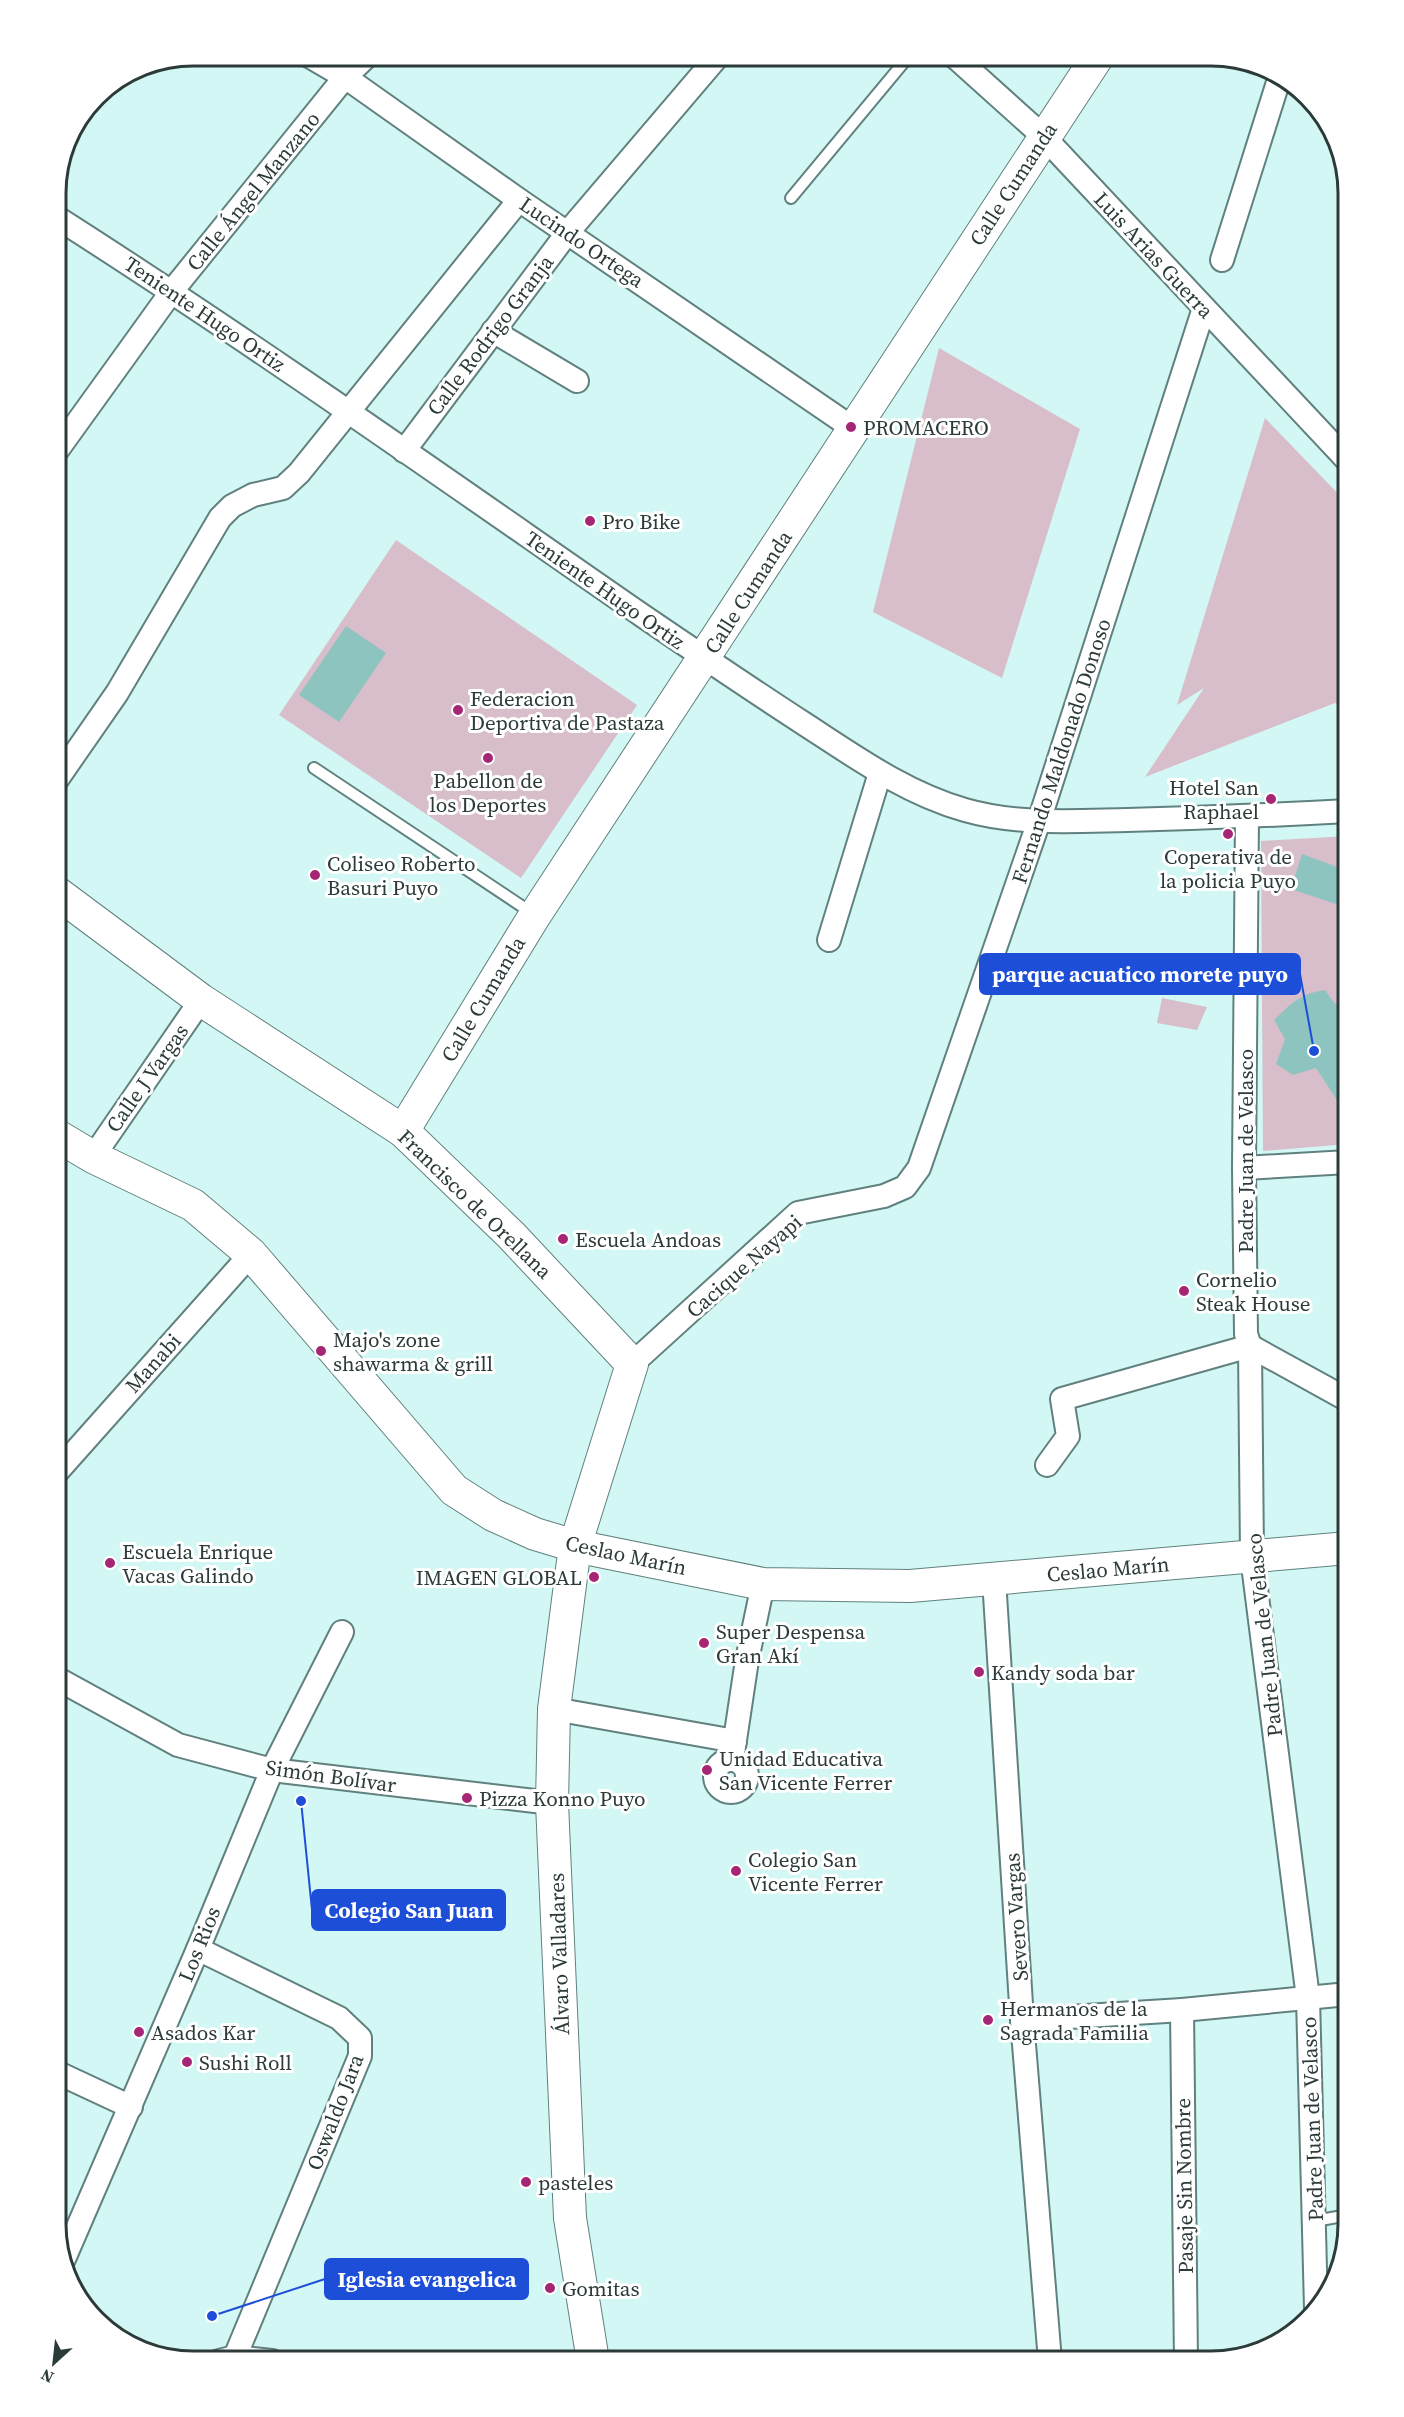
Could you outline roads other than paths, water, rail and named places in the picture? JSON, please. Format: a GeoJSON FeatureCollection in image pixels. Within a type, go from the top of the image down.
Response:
{"type":"FeatureCollection","features":[{"type":"Feature","properties":{"kind":"street","name":"Lucindo Ortega"},"geometry":{"type":"LineString","coordinates":[[326,66],[854,429]]}},
{"type":"Feature","properties":{"kind":"street","name":"Calle Ángel Manzano"},"geometry":{"type":"LineString","coordinates":[[66,438],[172,291],[345,77],[357,66]]}},
{"type":"Feature","properties":{"kind":"street","name":"Calle Rodrigo Granja"},"geometry":{"type":"LineString","coordinates":[[404,451],[568,232],[709,66]]}},
{"type":"Feature","properties":{"kind":"street","name":"Luis Arias Guerra"},"geometry":{"type":"LineString","coordinates":[[965,66],[1044,137],[1338,450]]}},
{"type":"Feature","properties":{"kind":"street","name":"Calle Cumanda"},"geometry":{"type":"LineString","coordinates":[[403,1131],[535,915],[705,659],[1091,66]]}},
{"type":"Feature","properties":{"kind":"street"},"geometry":{"type":"LineString","coordinates":[[1222,260],[1277,85]]}},
{"type":"Feature","properties":{"kind":"street"},"geometry":{"type":"LineString","coordinates":[[66,767],[117,693],[220,518],[232,506],[253,495],[283,488],[299,473],[519,200]]}},
{"type":"Feature","properties":{"kind":"street","name":"Teniente Hugo Ortiz"},"geometry":{"type":"LineString","coordinates":[[66,223],[172,291],[350,411],[404,451],[705,659],[880,773],[923,796],[968,811],[1039,821],[1247,817],[1338,812]]}},
{"type":"Feature","properties":{"kind":"street","name":"Fernando Maldonado Donoso"},"geometry":{"type":"LineString","coordinates":[[904,1187],[919,1168],[1039,821],[1204,308]]}},
{"type":"Feature","properties":{"kind":"street"},"geometry":{"type":"LineString","coordinates":[[493,331],[578,381]]}},
{"type":"Feature","properties":{"kind":"street"},"geometry":{"type":"LineString","coordinates":[[829,940],[880,773]]}},
{"type":"Feature","properties":{"kind":"street","name":"Padre Juan de Velasco"},"geometry":{"type":"LineString","coordinates":[[1247,817],[1244,1168],[1246,1334],[1250,1346],[1252,1557],[1308,1998],[1316,2295]]}},
{"type":"Feature","properties":{"kind":"street","name":"Francisco de Orellana"},"geometry":{"type":"LineString","coordinates":[[66,899],[201,1000],[403,1131],[511,1235],[632,1364]]}},
{"type":"Feature","properties":{"kind":"street","name":"Calle J Vargas"},"geometry":{"type":"LineString","coordinates":[[93,1157],[201,1000]]}},
{"type":"Feature","properties":{"kind":"street","name":"Ceslao Marín"},"geometry":{"type":"LineString","coordinates":[[66,1141],[93,1157],[194,1205],[224,1229],[251,1254],[454,1490],[493,1515],[535,1534],[575,1546],[764,1584],[910,1586],[1338,1549]]}},
{"type":"Feature","properties":{"kind":"street"},"geometry":{"type":"LineString","coordinates":[[1244,1168],[1338,1163]]}},
{"type":"Feature","properties":{"kind":"street","name":"Cacique Nayapi"},"geometry":{"type":"LineString","coordinates":[[632,1364],[798,1214],[884,1196],[904,1187]]}},
{"type":"Feature","properties":{"kind":"street","name":"Manabi"},"geometry":{"type":"LineString","coordinates":[[66,1462],[251,1254]]}},
{"type":"Feature","properties":{"kind":"street"},"geometry":{"type":"LineString","coordinates":[[1047,1466],[1068,1436],[1062,1399],[1250,1346],[1338,1394]]}},
{"type":"Feature","properties":{"kind":"street"},"geometry":{"type":"LineString","coordinates":[[575,1546],[632,1364]]}},
{"type":"Feature","properties":{"kind":"street","name":"Álvaro Valladares"},"geometry":{"type":"LineString","coordinates":[[575,1546],[554,1709],[552,1803],[570,2218],[591,2351]]}},
{"type":"Feature","properties":{"kind":"street","name":"Severo Vargas"},"geometry":{"type":"LineString","coordinates":[[994,1579],[1022,2020],[1049,2351]]}},
{"type":"Feature","properties":{"kind":"street"},"geometry":{"type":"LineString","coordinates":[[554,1709],[734,1750],[747,1660],[764,1584]]}},
{"type":"Feature","properties":{"kind":"street","name":"Los Rios"},"geometry":{"type":"LineString","coordinates":[[68,2250],[131,2107],[272,1770],[342,1632]]}},
{"type":"Feature","properties":{"kind":"street","name":"Simón Bolívar"},"geometry":{"type":"LineString","coordinates":[[66,1683],[178,1745],[272,1770],[552,1803]]}},
{"type":"Feature","properties":{"kind":"street","name":"Oswaldo Jara"},"geometry":{"type":"LineString","coordinates":[[198,1949],[339,2018],[360,2038],[360,2056],[231,2351]]}},
{"type":"Feature","properties":{"kind":"street"},"geometry":{"type":"LineString","coordinates":[[1022,2020],[1182,2010],[1338,1995]]}},
{"type":"Feature","properties":{"kind":"street","name":"Pasaje Sin Nombre"},"geometry":{"type":"LineString","coordinates":[[1182,2010],[1186,2351]]}},
{"type":"Feature","properties":{"kind":"street"},"geometry":{"type":"LineString","coordinates":[[66,2077],[131,2107]]}},
{"type":"Feature","properties":{"kind":"lane"},"geometry":{"type":"LineString","coordinates":[[791,198],[901,66]]}},
{"type":"Feature","properties":{"kind":"lane"},"geometry":{"type":"LineString","coordinates":[[314,768],[535,915]]}},
{"type":"Feature","properties":{"kind":"lane"},"geometry":{"type":"LineString","coordinates":[[1315,2221],[1338,2217]]}},
{"type":"Feature","properties":{"kind":"water"},"geometry":{"type":"Polygon","coordinates":[[[346,626],[386,653],[339,722],[299,695],[346,626]]]}},
{"type":"Feature","properties":{"kind":"water"},"geometry":{"type":"Polygon","coordinates":[[[1302,854],[1338,867],[1338,905],[1291,889],[1302,854]]]}},
{"type":"Feature","properties":{"kind":"water"},"geometry":{"type":"Polygon","coordinates":[[[1325,990],[1335,1004],[1338,1003],[1338,1102],[1316,1068],[1293,1075],[1276,1064],[1285,1039],[1274,1020],[1291,1004],[1325,990]]]}},
{"type":"Feature","properties":{"kind":"place","name":"PROMACERO"},"geometry":{"type":"Point","coordinates":[851,427]}},
{"type":"Feature","properties":{"kind":"place","name":"Pro Bike"},"geometry":{"type":"Point","coordinates":[590,521]}},
{"type":"Feature","properties":{"kind":"place","name":"Federacion Deportiva de Pastaza"},"geometry":{"type":"Point","coordinates":[458,710]}},
{"type":"Feature","properties":{"kind":"place","name":"Pabellon de los Deportes"},"geometry":{"type":"Point","coordinates":[488,758]}},
{"type":"Feature","properties":{"kind":"place","name":"Hotel San Raphael"},"geometry":{"type":"Point","coordinates":[1271,799]}},
{"type":"Feature","properties":{"kind":"place","name":"Coperativa de la policia Puyo"},"geometry":{"type":"Point","coordinates":[1228,834]}},
{"type":"Feature","properties":{"kind":"place","name":"Coliseo Roberto Basuri Puyo"},"geometry":{"type":"Point","coordinates":[315,875]}},
{"type":"Feature","properties":{"kind":"place","name":"parque acuatico morete puyo"},"geometry":{"type":"Point","coordinates":[1314,1051]}},
{"type":"Feature","properties":{"kind":"place","name":"Escuela Andoas"},"geometry":{"type":"Point","coordinates":[563,1239]}},
{"type":"Feature","properties":{"kind":"place","name":"Cornelio Steak House"},"geometry":{"type":"Point","coordinates":[1184,1291]}},
{"type":"Feature","properties":{"kind":"place","name":"Majo's zone shawarma & grill"},"geometry":{"type":"Point","coordinates":[321,1351]}},
{"type":"Feature","properties":{"kind":"place","name":"Escuela Enrique Vacas Galindo"},"geometry":{"type":"Point","coordinates":[110,1563]}},
{"type":"Feature","properties":{"kind":"place","name":"IMAGEN GLOBAL"},"geometry":{"type":"Point","coordinates":[594,1577]}},
{"type":"Feature","properties":{"kind":"place","name":"Super Despensa Gran Akí"},"geometry":{"type":"Point","coordinates":[704,1643]}},
{"type":"Feature","properties":{"kind":"place","name":"Kandy soda bar"},"geometry":{"type":"Point","coordinates":[979,1672]}},
{"type":"Feature","properties":{"kind":"place","name":"Unidad Educativa San Vicente Ferrer"},"geometry":{"type":"Point","coordinates":[707,1770]}},
{"type":"Feature","properties":{"kind":"place","name":"Pizza Konno Puyo"},"geometry":{"type":"Point","coordinates":[467,1798]}},
{"type":"Feature","properties":{"kind":"place","name":"Colegio San Juan"},"geometry":{"type":"Point","coordinates":[301,1801]}},
{"type":"Feature","properties":{"kind":"place","name":"Colegio San Vicente Ferrer"},"geometry":{"type":"Point","coordinates":[736,1871]}},
{"type":"Feature","properties":{"kind":"place","name":"Hermanos de la Sagrada Familia"},"geometry":{"type":"Point","coordinates":[988,2020]}},
{"type":"Feature","properties":{"kind":"place","name":"Asados Kar"},"geometry":{"type":"Point","coordinates":[139,2032]}},
{"type":"Feature","properties":{"kind":"place","name":"Sushi Roll"},"geometry":{"type":"Point","coordinates":[187,2062]}},
{"type":"Feature","properties":{"kind":"place","name":"pasteles"},"geometry":{"type":"Point","coordinates":[526,2182]}},
{"type":"Feature","properties":{"kind":"place","name":"Gomitas"},"geometry":{"type":"Point","coordinates":[550,2288]}},
{"type":"Feature","properties":{"kind":"place","name":"Iglesia evangelica"},"geometry":{"type":"Point","coordinates":[212,2316]}}]}
